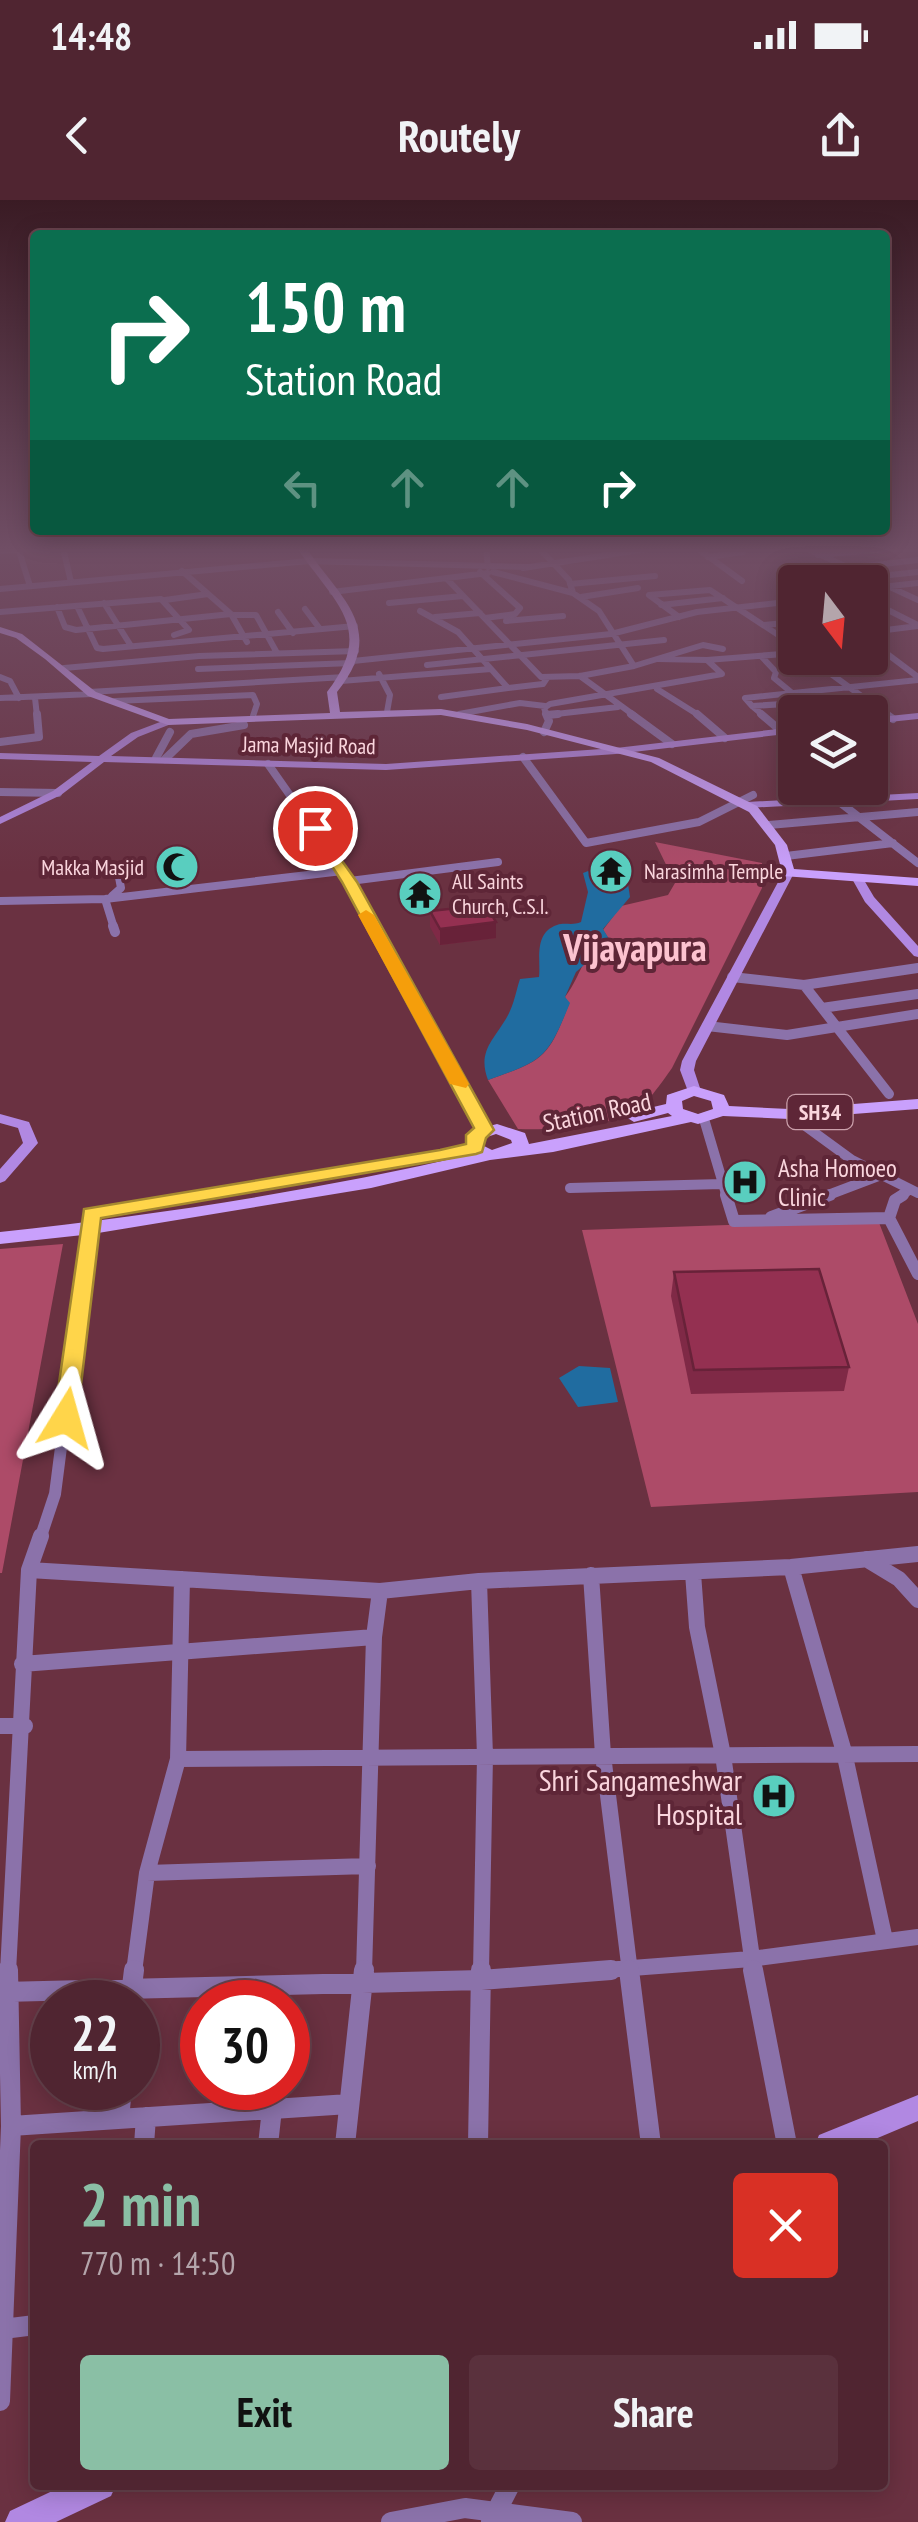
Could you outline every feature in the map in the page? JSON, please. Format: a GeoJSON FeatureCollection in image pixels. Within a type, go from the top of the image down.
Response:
{"type":"FeatureCollection","features":[{"type":"Feature","properties":{"kind":"main road"},"geometry":{"type":"LineString","coordinates":[[48,656],[90,692],[169,727],[219,718],[249,721],[335,713],[441,712],[544,732],[655,760],[749,803],[770,825],[786,856],[788,873],[918,882]]}},
{"type":"Feature","properties":{"kind":"main road"},"geometry":{"type":"LineString","coordinates":[[335,713],[332,692],[354,658]]}},
{"type":"Feature","properties":{"kind":"main road","name":"SH34"},"geometry":{"type":"LineString","coordinates":[[672,1107],[678,1094],[694,1091],[712,1095],[722,1107],[790,1114],[918,1104]]}},
{"type":"Feature","properties":{"kind":"main road","name":"SH34"},"geometry":{"type":"LineString","coordinates":[[696,1119],[722,1107],[918,1092]]}},
{"type":"Feature","properties":{"kind":"main road"},"geometry":{"type":"LineString","coordinates":[[672,1107],[696,1119]]}},
{"type":"Feature","properties":{"kind":"main road","name":"Station Road"},"geometry":{"type":"LineString","coordinates":[[517,1144],[672,1107]]}},
{"type":"Feature","properties":{"kind":"main road","name":"Station Road"},"geometry":{"type":"LineString","coordinates":[[517,1144],[554,1148],[696,1119]]}},
{"type":"Feature","properties":{"kind":"main road"},"geometry":{"type":"LineString","coordinates":[[483,1152],[476,1135],[484,1130]]}},
{"type":"Feature","properties":{"kind":"main road","name":"SH34"},"geometry":{"type":"LineString","coordinates":[[0,1238],[91,1221],[371,1183],[517,1144],[510,1131],[484,1130]]}},
{"type":"Feature","properties":{"kind":"main road","name":"SH34"},"geometry":{"type":"LineString","coordinates":[[0,1224],[91,1221]]}},
{"type":"Feature","properties":{"kind":"street"},"geometry":{"type":"LineString","coordinates":[[64,668],[219,656]]}},
{"type":"Feature","properties":{"kind":"street"},"geometry":{"type":"LineString","coordinates":[[343,656],[369,660],[401,656]]}},
{"type":"Feature","properties":{"kind":"street"},"geometry":{"type":"LineString","coordinates":[[422,656],[441,697],[441,712]]}},
{"type":"Feature","properties":{"kind":"street"},"geometry":{"type":"LineString","coordinates":[[479,656],[508,688]]}},
{"type":"Feature","properties":{"kind":"street"},"geometry":{"type":"LineString","coordinates":[[426,665],[517,656]]}},
{"type":"Feature","properties":{"kind":"street"},"geometry":{"type":"LineString","coordinates":[[521,656],[575,700]]}},
{"type":"Feature","properties":{"kind":"street"},"geometry":{"type":"LineString","coordinates":[[627,656],[634,666]]}},
{"type":"Feature","properties":{"kind":"street"},"geometry":{"type":"LineString","coordinates":[[441,697],[610,672],[669,656]]}},
{"type":"Feature","properties":{"kind":"street"},"geometry":{"type":"LineString","coordinates":[[659,659],[756,656]]}},
{"type":"Feature","properties":{"kind":"street"},"geometry":{"type":"LineString","coordinates":[[761,656],[776,672],[774,678],[791,692]]}},
{"type":"Feature","properties":{"kind":"street"},"geometry":{"type":"LineString","coordinates":[[889,656],[918,678]]}},
{"type":"Feature","properties":{"kind":"street"},"geometry":{"type":"LineString","coordinates":[[198,669],[354,658]]}},
{"type":"Feature","properties":{"kind":"street"},"geometry":{"type":"LineString","coordinates":[[369,660],[390,695],[387,712]]}},
{"type":"Feature","properties":{"kind":"street"},"geometry":{"type":"LineString","coordinates":[[460,714],[528,703],[546,706],[720,676],[721,671],[706,660]]}},
{"type":"Feature","properties":{"kind":"street"},"geometry":{"type":"LineString","coordinates":[[645,664],[672,686]]}},
{"type":"Feature","properties":{"kind":"street"},"geometry":{"type":"LineString","coordinates":[[0,698],[491,669]]}},
{"type":"Feature","properties":{"kind":"street"},"geometry":{"type":"LineString","coordinates":[[610,672],[632,692]]}},
{"type":"Feature","properties":{"kind":"street"},"geometry":{"type":"LineString","coordinates":[[832,675],[860,695]]}},
{"type":"Feature","properties":{"kind":"street"},"geometry":{"type":"LineString","coordinates":[[580,676],[672,744]]}},
{"type":"Feature","properties":{"kind":"street"},"geometry":{"type":"LineString","coordinates":[[0,677],[10,681],[19,698]]}},
{"type":"Feature","properties":{"kind":"street"},"geometry":{"type":"LineString","coordinates":[[778,728],[745,698],[918,678]]}},
{"type":"Feature","properties":{"kind":"street"},"geometry":{"type":"LineString","coordinates":[[208,686],[219,718]]}},
{"type":"Feature","properties":{"kind":"street"},"geometry":{"type":"LineString","coordinates":[[524,687],[528,703]]}},
{"type":"Feature","properties":{"kind":"street"},"geometry":{"type":"LineString","coordinates":[[657,689],[689,707],[725,738]]}},
{"type":"Feature","properties":{"kind":"street"},"geometry":{"type":"LineString","coordinates":[[115,701],[256,696],[249,721],[191,734],[160,759]]}},
{"type":"Feature","properties":{"kind":"street"},"geometry":{"type":"LineString","coordinates":[[0,742],[39,737],[35,698]]}},
{"type":"Feature","properties":{"kind":"street"},"geometry":{"type":"LineString","coordinates":[[752,706],[778,704]]}},
{"type":"Feature","properties":{"kind":"street"},"geometry":{"type":"LineString","coordinates":[[544,732],[546,706]]}},
{"type":"Feature","properties":{"kind":"street"},"geometry":{"type":"LineString","coordinates":[[547,716],[618,707]]}},
{"type":"Feature","properties":{"kind":"street"},"geometry":{"type":"LineString","coordinates":[[888,716],[892,719]]}},
{"type":"Feature","properties":{"kind":"street"},"geometry":{"type":"LineString","coordinates":[[888,719],[918,716]]}},
{"type":"Feature","properties":{"kind":"street"},"geometry":{"type":"LineString","coordinates":[[0,821],[58,793],[99,756],[147,728],[169,727],[160,759]]}},
{"type":"Feature","properties":{"kind":"street","name":"Jama Masjid Road"},"geometry":{"type":"LineString","coordinates":[[0,756],[386,767],[616,750],[778,731]]}},
{"type":"Feature","properties":{"kind":"street"},"geometry":{"type":"LineString","coordinates":[[522,757],[586,843],[667,830],[749,803],[918,798]]}},
{"type":"Feature","properties":{"kind":"street"},"geometry":{"type":"LineString","coordinates":[[268,764],[350,882],[484,1130]]}},
{"type":"Feature","properties":{"kind":"street"},"geometry":{"type":"LineString","coordinates":[[0,792],[58,793]]}},
{"type":"Feature","properties":{"kind":"street"},"geometry":{"type":"LineString","coordinates":[[888,800],[918,798]]}},
{"type":"Feature","properties":{"kind":"street"},"geometry":{"type":"LineString","coordinates":[[749,803],[778,803]]}},
{"type":"Feature","properties":{"kind":"street"},"geometry":{"type":"LineString","coordinates":[[843,805],[918,863]]}},
{"type":"Feature","properties":{"kind":"street"},"geometry":{"type":"LineString","coordinates":[[770,825],[918,812]]}},
{"type":"Feature","properties":{"kind":"street"},"geometry":{"type":"LineString","coordinates":[[786,856],[893,844]]}},
{"type":"Feature","properties":{"kind":"street"},"geometry":{"type":"LineString","coordinates":[[350,882],[498,862]]}},
{"type":"Feature","properties":{"kind":"street"},"geometry":{"type":"LineString","coordinates":[[0,901],[105,899],[342,871]]}},
{"type":"Feature","properties":{"kind":"street"},"geometry":{"type":"LineString","coordinates":[[105,899],[120,892],[118,872]]}},
{"type":"Feature","properties":{"kind":"street"},"geometry":{"type":"LineString","coordinates":[[694,1091],[687,1070],[788,873]]}},
{"type":"Feature","properties":{"kind":"street"},"geometry":{"type":"LineString","coordinates":[[857,877],[869,899],[918,954]]}},
{"type":"Feature","properties":{"kind":"street"},"geometry":{"type":"LineString","coordinates":[[105,899],[115,932]]}},
{"type":"Feature","properties":{"kind":"street"},"geometry":{"type":"LineString","coordinates":[[732,977],[804,985],[918,968]]}},
{"type":"Feature","properties":{"kind":"street"},"geometry":{"type":"LineString","coordinates":[[804,985],[889,1094]]}},
{"type":"Feature","properties":{"kind":"street"},"geometry":{"type":"LineString","coordinates":[[822,1008],[918,994]]}},
{"type":"Feature","properties":{"kind":"street"},"geometry":{"type":"LineString","coordinates":[[707,1026],[759,1038],[838,1030],[918,1014]]}},
{"type":"Feature","properties":{"kind":"street"},"geometry":{"type":"LineString","coordinates":[[790,1114],[852,1160],[913,1192]]}},
{"type":"Feature","properties":{"kind":"street"},"geometry":{"type":"LineString","coordinates":[[0,1118],[24,1125],[31,1142],[0,1178]]}},
{"type":"Feature","properties":{"kind":"street"},"geometry":{"type":"LineString","coordinates":[[696,1119],[734,1220],[889,1218]]}},
{"type":"Feature","properties":{"kind":"street"},"geometry":{"type":"LineString","coordinates":[[762,1220],[881,1176]]}},
{"type":"Feature","properties":{"kind":"street"},"geometry":{"type":"LineString","coordinates":[[570,1188],[722,1184]]}},
{"type":"Feature","properties":{"kind":"street"},"geometry":{"type":"LineString","coordinates":[[913,1192],[895,1200],[889,1218],[918,1274]]}},
{"type":"Feature","properties":{"kind":"street"},"geometry":{"type":"LineString","coordinates":[[0,2401],[12,2126],[4,1992],[24,1726],[22,1664],[29,1570],[55,1494],[91,1221]]}},
{"type":"Feature","properties":{"kind":"street"},"geometry":{"type":"LineString","coordinates":[[29,1570],[380,1591],[591,1574],[791,1567],[918,1554]]}},
{"type":"Feature","properties":{"kind":"street"},"geometry":{"type":"LineString","coordinates":[[866,1559],[899,1580],[918,1600]]}},
{"type":"Feature","properties":{"kind":"street"},"geometry":{"type":"LineString","coordinates":[[791,1567],[844,1752],[885,1940]]}},
{"type":"Feature","properties":{"kind":"street"},"geometry":{"type":"LineString","coordinates":[[693,1573],[696,1627],[723,1755],[751,1959],[786,2140]]}},
{"type":"Feature","properties":{"kind":"street"},"geometry":{"type":"LineString","coordinates":[[591,1574],[603,1755],[650,2140]]}},
{"type":"Feature","properties":{"kind":"street"},"geometry":{"type":"LineString","coordinates":[[132,1980],[147,1873],[178,1759],[182,1579]]}},
{"type":"Feature","properties":{"kind":"street"},"geometry":{"type":"LineString","coordinates":[[478,2140],[484,1756],[479,1581]]}},
{"type":"Feature","properties":{"kind":"street"},"geometry":{"type":"LineString","coordinates":[[345,2140],[364,1982],[374,1637],[380,1591]]}},
{"type":"Feature","properties":{"kind":"street"},"geometry":{"type":"LineString","coordinates":[[22,1664],[183,1648],[374,1637]]}},
{"type":"Feature","properties":{"kind":"street"},"geometry":{"type":"LineString","coordinates":[[0,1726],[24,1726]]}},
{"type":"Feature","properties":{"kind":"street"},"geometry":{"type":"LineString","coordinates":[[178,1759],[918,1754]]}},
{"type":"Feature","properties":{"kind":"street"},"geometry":{"type":"LineString","coordinates":[[147,1873],[368,1866]]}},
{"type":"Feature","properties":{"kind":"street"},"geometry":{"type":"LineString","coordinates":[[160,1992],[481,1980],[751,1959],[918,1937]]}},
{"type":"Feature","properties":{"kind":"street"},"geometry":{"type":"LineString","coordinates":[[4,1992],[30,1992]]}},
{"type":"Feature","properties":{"kind":"street"},"geometry":{"type":"LineString","coordinates":[[310,2107],[349,2104]]}},
{"type":"Feature","properties":{"kind":"street"},"geometry":{"type":"LineString","coordinates":[[841,2140],[918,2108]]}},
{"type":"Feature","properties":{"kind":"street"},"geometry":{"type":"LineString","coordinates":[[119,2119],[120,2110]]}},
{"type":"Feature","properties":{"kind":"street"},"geometry":{"type":"LineString","coordinates":[[12,2126],[256,2110]]}},
{"type":"Feature","properties":{"kind":"street"},"geometry":{"type":"LineString","coordinates":[[269,2140],[272,2110]]}},
{"type":"Feature","properties":{"kind":"street"},"geometry":{"type":"LineString","coordinates":[[144,2140],[146,2117]]}},
{"type":"Feature","properties":{"kind":"street"},"geometry":{"type":"LineString","coordinates":[[3,2329],[30,2326]]}},
{"type":"Feature","properties":{"kind":"street"},"geometry":{"type":"LineString","coordinates":[[21,2522],[89,2490]]}},
{"type":"Feature","properties":{"kind":"street"},"geometry":{"type":"LineString","coordinates":[[494,2516],[507,2490]]}},
{"type":"Feature","properties":{"kind":"street"},"geometry":{"type":"LineString","coordinates":[[392,2522],[430,2511],[572,2522]]}},
{"type":"Feature","properties":{"kind":"shaded area"},"geometry":{"type":"Polygon","coordinates":[[[655,842],[762,863],[762,888],[672,1068],[648,1100],[629,1114],[603,1122],[518,1129],[488,1080],[533,1062],[549,1047],[569,1004],[565,997],[586,960],[609,939],[603,930],[621,906],[668,895],[675,883],[655,842]]]}},
{"type":"Feature","properties":{"kind":"shaded area"},"geometry":{"type":"Polygon","coordinates":[[[878,1220],[918,1324],[918,1492],[651,1507],[582,1230],[878,1220]]]}},
{"type":"Feature","properties":{"kind":"shaded area"},"geometry":{"type":"Polygon","coordinates":[[[63,1244],[2,1573],[0,1573],[0,1249],[63,1244]]]}},
{"type":"Feature","properties":{"kind":"water"},"geometry":{"type":"Polygon","coordinates":[[[596,868],[628,884],[630,897],[603,929],[609,939],[585,956],[584,965],[576,972],[565,997],[570,1003],[549,1047],[532,1062],[488,1080],[486,1053],[509,1012],[520,979],[539,977],[541,941],[549,929],[581,922],[588,892],[583,873],[596,868]]]}},
{"type":"Feature","properties":{"kind":"water"},"geometry":{"type":"Polygon","coordinates":[[[579,1366],[610,1368],[618,1402],[578,1407],[559,1378],[579,1366]]]}},
{"type":"Feature","properties":{"kind":"building"},"geometry":{"type":"Polygon","coordinates":[[[486,905],[496,922],[440,929],[430,911],[486,905]]]}},
{"type":"Feature","properties":{"kind":"building"},"geometry":{"type":"Polygon","coordinates":[[[819,1269],[849,1367],[694,1370],[674,1272],[819,1269]]]}},
{"type":"Feature","properties":{"kind":"slow traffic"},"geometry":{"type":"LineString","coordinates":[[366,915],[459,1084]]}},
{"type":"Feature","properties":{"kind":"place","name":"Makka Masjid"},"geometry":{"type":"Point","coordinates":[177,867]}},
{"type":"Feature","properties":{"kind":"place","name":"Narasimha Temple"},"geometry":{"type":"Point","coordinates":[611,871]}},
{"type":"Feature","properties":{"kind":"place","name":"All Saints Church, C.S.I."},"geometry":{"type":"Point","coordinates":[420,894]}},
{"type":"Feature","properties":{"kind":"place","name":"Asha Homoeo Clinic"},"geometry":{"type":"Point","coordinates":[745,1182]}},
{"type":"Feature","properties":{"kind":"place","name":"Shri Sangameshwar Hospital"},"geometry":{"type":"Point","coordinates":[774,1796]}},
{"type":"Feature","properties":{"kind":"district","name":"Vijayapura"},"geometry":{"type":"Point","coordinates":[635,946]}},
{"type":"Feature","properties":{"kind":"route"},"geometry":{"type":"LineString","coordinates":[[66,1418],[91,1214],[440,1156],[476,1148],[476,1135],[484,1130],[384,952],[350,882],[315,828]]}}]}
